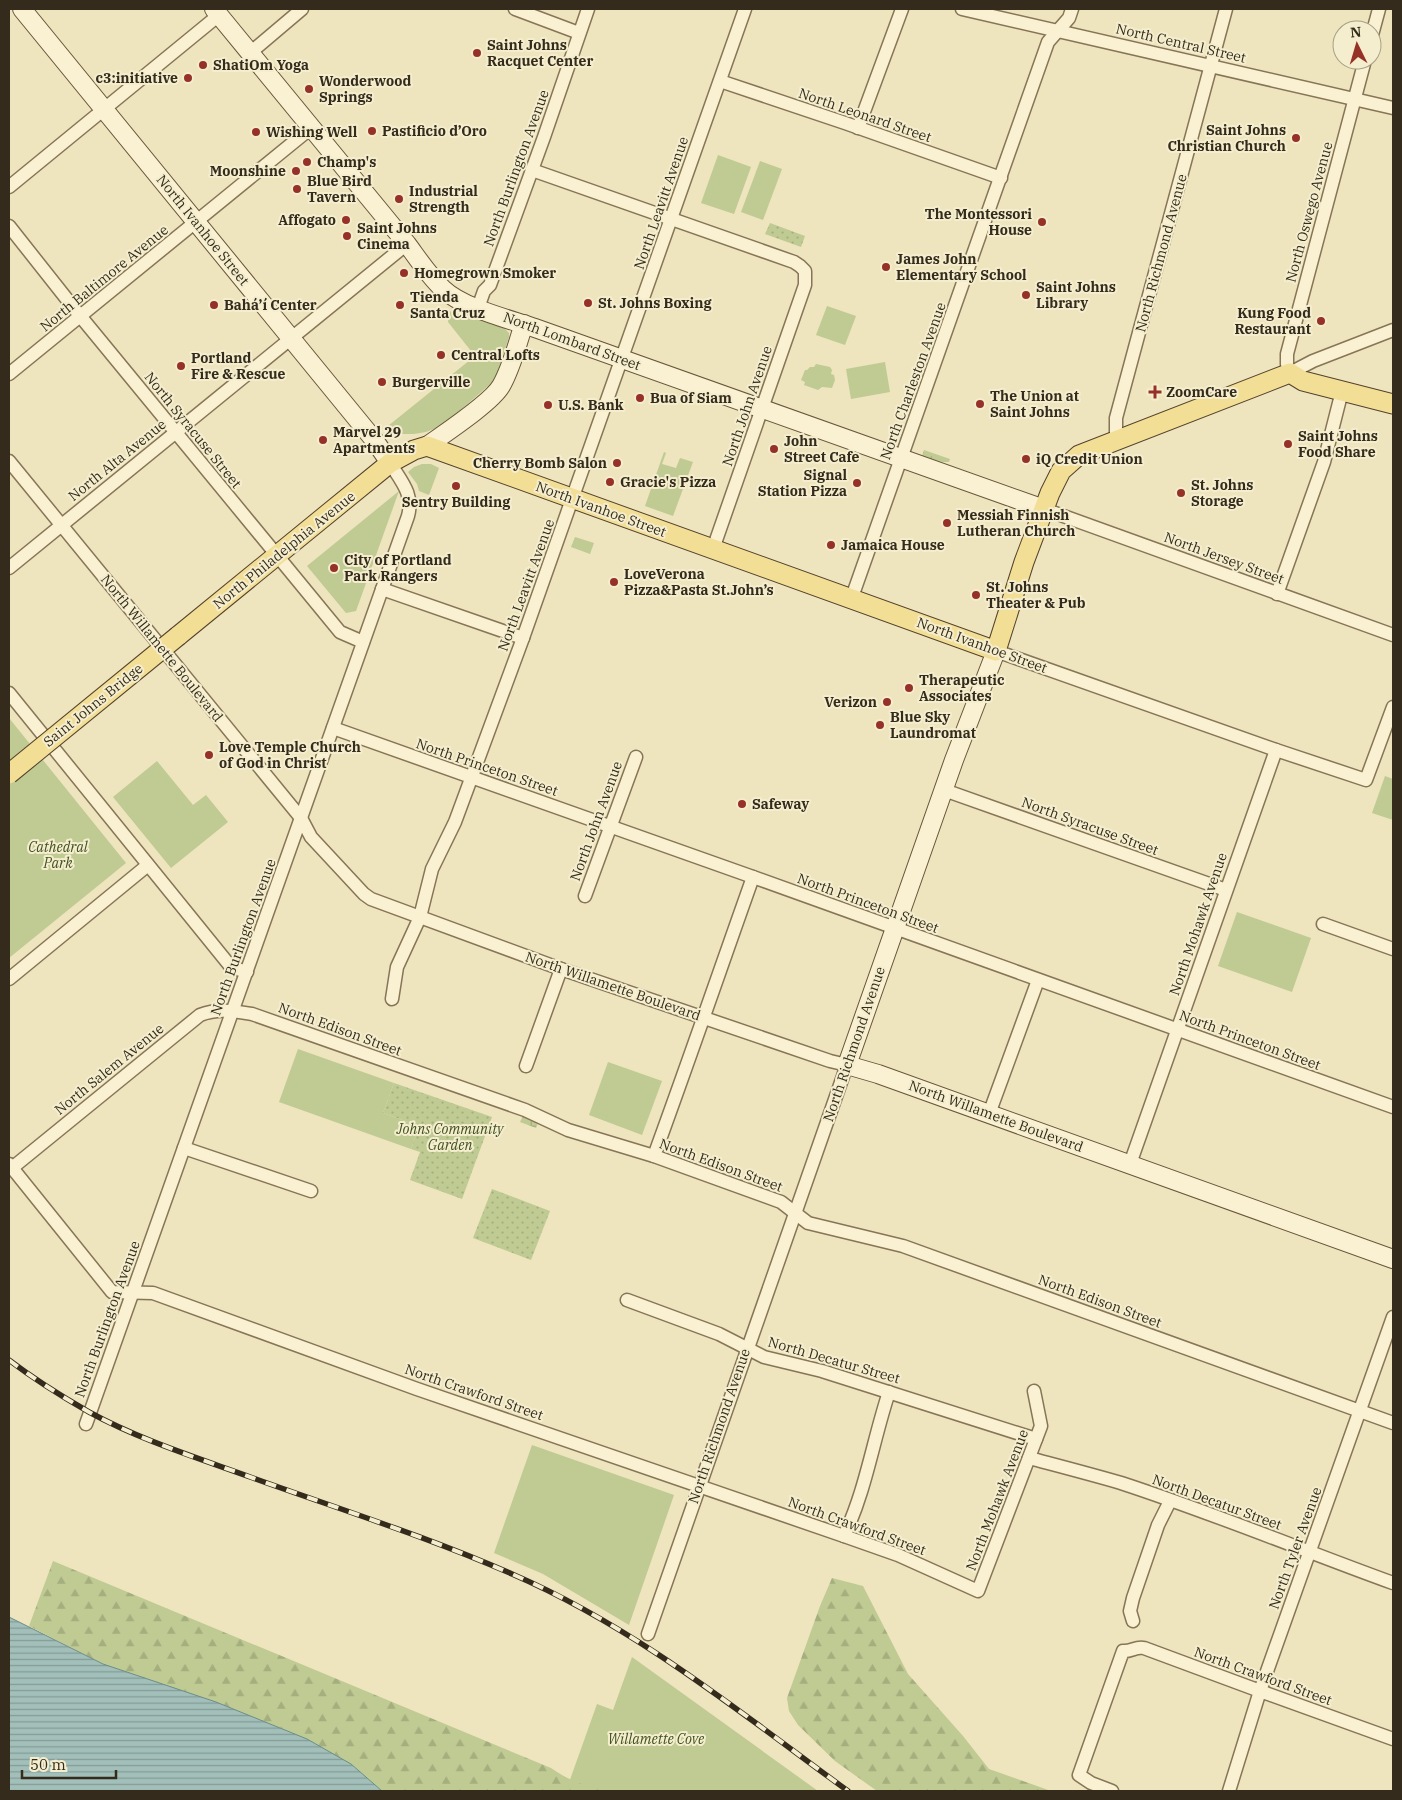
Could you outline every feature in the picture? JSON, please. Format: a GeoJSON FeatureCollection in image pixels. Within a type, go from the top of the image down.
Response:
{"type":"FeatureCollection","features":[{"type":"Feature","properties":{"kind":"main road","name":"North Ivanhoe Street"},"geometry":{"type":"LineString","coordinates":[[22,9],[291,337],[375,441],[390,463]]}},
{"type":"Feature","properties":{"kind":"main road","name":"North Lombard Street"},"geometry":{"type":"LineString","coordinates":[[216,12],[443,289],[460,300],[1044,509]]}},
{"type":"Feature","properties":{"kind":"main road"},"geometry":{"type":"LineString","coordinates":[[390,463],[414,450],[427,446],[458,424],[498,391],[509,370],[524,324]]}},
{"type":"Feature","properties":{"kind":"main road"},"geometry":{"type":"LineString","coordinates":[[1116,440],[1290,373],[1303,381],[1393,404]]}},
{"type":"Feature","properties":{"kind":"main road","name":"North Richmond Avenue"},"geometry":{"type":"LineString","coordinates":[[846,1065],[944,790],[996,651],[1024,562],[1058,476],[1072,460],[1089,450],[1116,440]]}},
{"type":"Feature","properties":{"kind":"main road","name":"North Ivanhoe Street"},"geometry":{"type":"LineString","coordinates":[[427,446],[996,651]]}},
{"type":"Feature","properties":{"kind":"main road","name":"North Philadelphia Avenue"},"geometry":{"type":"LineString","coordinates":[[178,636],[390,463]]}},
{"type":"Feature","properties":{"kind":"main road","name":"Saint Johns Bridge"},"geometry":{"type":"LineString","coordinates":[[9,774],[178,636]]}},
{"type":"Feature","properties":{"kind":"main road","name":"North Willamette Boulevard"},"geometry":{"type":"LineString","coordinates":[[846,1065],[878,1074],[1393,1259]]}},
{"type":"Feature","properties":{"kind":"street"},"geometry":{"type":"LineString","coordinates":[[250,53],[302,9]]}},
{"type":"Feature","properties":{"kind":"street"},"geometry":{"type":"LineString","coordinates":[[514,9],[580,33]]}},
{"type":"Feature","properties":{"kind":"street","name":"North Burlington Avenue"},"geometry":{"type":"LineString","coordinates":[[478,308],[484,291],[490,285],[588,9]]}},
{"type":"Feature","properties":{"kind":"street","name":"North Leavitt Avenue"},"geometry":{"type":"LineString","coordinates":[[392,999],[397,967],[420,917],[432,869],[455,822],[523,638],[745,9]]}},
{"type":"Feature","properties":{"kind":"street"},"geometry":{"type":"LineString","coordinates":[[858,128],[902,9]]}},
{"type":"Feature","properties":{"kind":"street","name":"North Central Street"},"geometry":{"type":"LineString","coordinates":[[962,9],[1393,108]]}},
{"type":"Feature","properties":{"kind":"street","name":"North Charleston Avenue"},"geometry":{"type":"LineString","coordinates":[[851,600],[1048,42],[1069,18],[1072,9]]}},
{"type":"Feature","properties":{"kind":"street","name":"North Richmond Avenue"},"geometry":{"type":"LineString","coordinates":[[1116,440],[1116,418],[1226,9]]}},
{"type":"Feature","properties":{"kind":"street"},"geometry":{"type":"LineString","coordinates":[[9,187],[105,109],[216,12]]}},
{"type":"Feature","properties":{"kind":"street","name":"North Oswego Avenue"},"geometry":{"type":"LineString","coordinates":[[1290,373],[1287,364],[1287,354],[1362,70]]}},
{"type":"Feature","properties":{"kind":"street","name":"North Leonard Street"},"geometry":{"type":"LineString","coordinates":[[720,81],[1001,178]]}},
{"type":"Feature","properties":{"kind":"street","name":"North Baltimore Avenue"},"geometry":{"type":"LineString","coordinates":[[9,374],[311,128]]}},
{"type":"Feature","properties":{"kind":"street"},"geometry":{"type":"LineString","coordinates":[[532,170],[672,219]]}},
{"type":"Feature","properties":{"kind":"street","name":"North John Avenue"},"geometry":{"type":"LineString","coordinates":[[672,219],[794,262],[805,271],[805,285],[712,550]]}},
{"type":"Feature","properties":{"kind":"street","name":"North Syracuse Street"},"geometry":{"type":"LineString","coordinates":[[9,226],[81,317],[340,632],[363,642]]}},
{"type":"Feature","properties":{"kind":"street","name":"North Alta Avenue"},"geometry":{"type":"LineString","coordinates":[[9,568],[407,244]]}},
{"type":"Feature","properties":{"kind":"street"},"geometry":{"type":"LineString","coordinates":[[1290,373],[1313,361],[1393,330]]}},
{"type":"Feature","properties":{"kind":"street"},"geometry":{"type":"LineString","coordinates":[[1277,594],[1324,462],[1342,391]]}},
{"type":"Feature","properties":{"kind":"street","name":"North Willamette Boulevard"},"geometry":{"type":"LineString","coordinates":[[9,460],[301,818],[312,837],[366,896],[561,969],[846,1065]]}},
{"type":"Feature","properties":{"kind":"street","name":"North Burlington Avenue"},"geometry":{"type":"LineString","coordinates":[[86,1424],[411,506],[406,486],[390,463]]}},
{"type":"Feature","properties":{"kind":"street","name":"North Jersey Street"},"geometry":{"type":"LineString","coordinates":[[1044,509],[1393,635]]}},
{"type":"Feature","properties":{"kind":"street"},"geometry":{"type":"LineString","coordinates":[[382,589],[523,638]]}},
{"type":"Feature","properties":{"kind":"street","name":"North Ivanhoe Street"},"geometry":{"type":"LineString","coordinates":[[996,651],[1366,780],[1393,707]]}},
{"type":"Feature","properties":{"kind":"street"},"geometry":{"type":"LineString","coordinates":[[9,693],[231,967],[247,972]]}},
{"type":"Feature","properties":{"kind":"street","name":"North Princeton Street"},"geometry":{"type":"LineString","coordinates":[[333,728],[1393,1107]]}},
{"type":"Feature","properties":{"kind":"street","name":"North Mohawk Avenue"},"geometry":{"type":"LineString","coordinates":[[1130,1164],[1276,750]]}},
{"type":"Feature","properties":{"kind":"street","name":"North John Avenue"},"geometry":{"type":"LineString","coordinates":[[585,896],[636,757]]}},
{"type":"Feature","properties":{"kind":"street","name":"North Syracuse Street"},"geometry":{"type":"LineString","coordinates":[[944,790],[1226,890]]}},
{"type":"Feature","properties":{"kind":"street"},"geometry":{"type":"LineString","coordinates":[[9,979],[148,866]]}},
{"type":"Feature","properties":{"kind":"street"},"geometry":{"type":"LineString","coordinates":[[654,1156],[689,1063],[703,1017],[753,877]]}},
{"type":"Feature","properties":{"kind":"street"},"geometry":{"type":"LineString","coordinates":[[1323,924],[1393,949]]}},
{"type":"Feature","properties":{"kind":"street"},"geometry":{"type":"LineString","coordinates":[[526,1066],[561,969]]}},
{"type":"Feature","properties":{"kind":"street"},"geometry":{"type":"LineString","coordinates":[[990,1114],[1038,980]]}},
{"type":"Feature","properties":{"kind":"street","name":"North Edison Street"},"geometry":{"type":"LineString","coordinates":[[233,1010],[252,1014],[525,1110],[568,1130],[654,1156],[781,1202],[808,1223],[903,1246],[1393,1423]]}},
{"type":"Feature","properties":{"kind":"street","name":"North Salem Avenue"},"geometry":{"type":"LineString","coordinates":[[10,1166],[200,1015],[208,1012],[233,1010]]}},
{"type":"Feature","properties":{"kind":"street","name":"North Richmond Avenue"},"geometry":{"type":"LineString","coordinates":[[648,1634],[846,1065]]}},
{"type":"Feature","properties":{"kind":"street"},"geometry":{"type":"LineString","coordinates":[[184,1148],[311,1191]]}},
{"type":"Feature","properties":{"kind":"street","name":"North Crawford Street"},"geometry":{"type":"LineString","coordinates":[[10,1166],[112,1292],[153,1293],[417,1389],[844,1536],[907,1559],[978,1590]]}},
{"type":"Feature","properties":{"kind":"street","name":"North Decatur Street"},"geometry":{"type":"LineString","coordinates":[[627,1300],[719,1334],[764,1357],[822,1371],[1036,1439]]}},
{"type":"Feature","properties":{"kind":"street","name":"North Tyler Avenue"},"geometry":{"type":"LineString","coordinates":[[1229,1791],[1260,1692],[1393,1317]]}},
{"type":"Feature","properties":{"kind":"street","name":"North Mohawk Avenue"},"geometry":{"type":"LineString","coordinates":[[978,1590],[1041,1426],[1034,1391]]}},
{"type":"Feature","properties":{"kind":"street"},"geometry":{"type":"LineString","coordinates":[[844,1536],[855,1514],[889,1392]]}},
{"type":"Feature","properties":{"kind":"street","name":"North Decatur Street"},"geometry":{"type":"LineString","coordinates":[[1029,1458],[1120,1483],[1393,1583]]}},
{"type":"Feature","properties":{"kind":"street"},"geometry":{"type":"LineString","coordinates":[[1133,1621],[1130,1611],[1133,1598],[1158,1525],[1170,1501]]}},
{"type":"Feature","properties":{"kind":"street","name":"North Crawford Street"},"geometry":{"type":"LineString","coordinates":[[1112,1791],[1091,1783],[1079,1775],[1123,1651],[1129,1651],[1138,1647],[1393,1739]]}},
{"type":"Feature","properties":{"kind":"green space"},"geometry":{"type":"Polygon","coordinates":[[[718,155],[751,167],[734,214],[701,203],[718,155]]]}},
{"type":"Feature","properties":{"kind":"green space"},"geometry":{"type":"Polygon","coordinates":[[[760,161],[782,169],[763,220],[741,212],[760,161]]]}},
{"type":"Feature","properties":{"kind":"green space"},"geometry":{"type":"Polygon","coordinates":[[[770,223],[805,236],[801,247],[765,234],[770,223]]]}},
{"type":"Feature","properties":{"kind":"green space"},"geometry":{"type":"Polygon","coordinates":[[[827,306],[856,316],[845,345],[816,335],[827,306]]]}},
{"type":"Feature","properties":{"kind":"green space"},"geometry":{"type":"Polygon","coordinates":[[[449,311],[504,328],[509,333],[495,380],[442,426],[414,434],[393,434],[383,430],[475,356],[448,322],[449,311]]]}},
{"type":"Feature","properties":{"kind":"green space"},"geometry":{"type":"Polygon","coordinates":[[[885,362],[890,392],[851,399],[846,369],[885,362]]]}},
{"type":"Feature","properties":{"kind":"green space"},"geometry":{"type":"Polygon","coordinates":[[[816,364],[830,367],[832,370],[831,374],[834,375],[835,380],[832,388],[822,387],[818,390],[804,385],[805,382],[801,380],[805,370],[814,367],[816,364]]]}},
{"type":"Feature","properties":{"kind":"green space"},"geometry":{"type":"Polygon","coordinates":[[[924,450],[950,459],[949,462],[942,462],[922,456],[924,450]]]}},
{"type":"Feature","properties":{"kind":"green space"},"geometry":{"type":"Polygon","coordinates":[[[664,452],[666,453],[662,464],[676,468],[680,458],[693,462],[673,516],[645,506],[664,452]]]}},
{"type":"Feature","properties":{"kind":"green space"},"geometry":{"type":"Polygon","coordinates":[[[422,464],[431,464],[439,468],[429,495],[419,491],[417,484],[408,472],[422,464]]]}},
{"type":"Feature","properties":{"kind":"green space"},"geometry":{"type":"Polygon","coordinates":[[[399,491],[356,611],[346,613],[307,566],[399,491]]]}},
{"type":"Feature","properties":{"kind":"green space"},"geometry":{"type":"Polygon","coordinates":[[[575,537],[594,543],[590,554],[571,547],[575,537]]]}},
{"type":"Feature","properties":{"kind":"green space","name":"Cathedral Park"},"geometry":{"type":"Polygon","coordinates":[[[9,718],[126,863],[9,958],[9,718]]]}},
{"type":"Feature","properties":{"kind":"green space"},"geometry":{"type":"Polygon","coordinates":[[[157,761],[193,805],[206,795],[228,822],[171,868],[113,797],[157,761]]]}},
{"type":"Feature","properties":{"kind":"green space"},"geometry":{"type":"Polygon","coordinates":[[[1385,776],[1393,779],[1393,820],[1372,813],[1385,776]]]}},
{"type":"Feature","properties":{"kind":"green space"},"geometry":{"type":"Polygon","coordinates":[[[1237,912],[1311,938],[1292,992],[1218,966],[1237,912]]]}},
{"type":"Feature","properties":{"kind":"green space"},"geometry":{"type":"Polygon","coordinates":[[[298,1049],[394,1083],[383,1113],[419,1126],[411,1149],[279,1102],[298,1049]]]}},
{"type":"Feature","properties":{"kind":"green space"},"geometry":{"type":"Polygon","coordinates":[[[608,1062],[662,1081],[642,1135],[589,1115],[608,1062]]]}},
{"type":"Feature","properties":{"kind":"green space","name":"Johns Community Garden"},"geometry":{"type":"Polygon","coordinates":[[[394,1083],[492,1117],[462,1199],[410,1180],[420,1152],[411,1149],[419,1126],[383,1113],[394,1083]]]}},
{"type":"Feature","properties":{"kind":"green space"},"geometry":{"type":"Polygon","coordinates":[[[523,1116],[538,1123],[536,1128],[520,1122],[523,1116]]]}},
{"type":"Feature","properties":{"kind":"green space","name":"Johns Community Garden"},"geometry":{"type":"Polygon","coordinates":[[[492,1189],[550,1211],[531,1260],[473,1238],[492,1189]]]}},
{"type":"Feature","properties":{"kind":"green space"},"geometry":{"type":"Polygon","coordinates":[[[532,1445],[674,1495],[629,1625],[543,1574],[494,1553],[532,1445]]]}},
{"type":"Feature","properties":{"kind":"green space"},"geometry":{"type":"Polygon","coordinates":[[[53,1561],[551,1768],[574,1781],[614,1791],[382,1791],[351,1764],[307,1739],[216,1702],[103,1664],[29,1626],[53,1561]]]}},
{"type":"Feature","properties":{"kind":"green space"},"geometry":{"type":"Polygon","coordinates":[[[832,1578],[863,1586],[908,1674],[963,1736],[989,1769],[1051,1791],[877,1791],[835,1761],[798,1725],[789,1711],[787,1698],[832,1578]]]}},
{"type":"Feature","properties":{"kind":"green space","name":"Willamette Cove"},"geometry":{"type":"Polygon","coordinates":[[[632,1657],[818,1791],[566,1791],[597,1704],[613,1710],[632,1657]]]}},
{"type":"Feature","properties":{"kind":"water"},"geometry":{"type":"Polygon","coordinates":[[[9,1617],[103,1664],[216,1702],[307,1739],[351,1764],[382,1791],[9,1791],[9,1617]]]}},
{"type":"Feature","properties":{"kind":"railway"},"geometry":{"type":"LineString","coordinates":[[9,1360],[68,1400],[128,1431],[190,1456],[448,1548],[557,1595],[601,1619],[686,1673],[848,1791]]}},
{"type":"Feature","properties":{"kind":"place","name":"Saint Johns Racquet Center"},"geometry":{"type":"Point","coordinates":[477,53]}},
{"type":"Feature","properties":{"kind":"place","name":"ShatiOm Yoga"},"geometry":{"type":"Point","coordinates":[203,65]}},
{"type":"Feature","properties":{"kind":"place","name":"c3:initiative"},"geometry":{"type":"Point","coordinates":[188,78]}},
{"type":"Feature","properties":{"kind":"place","name":"Wonderwood Springs"},"geometry":{"type":"Point","coordinates":[309,89]}},
{"type":"Feature","properties":{"kind":"place","name":"Pastificio d’Oro"},"geometry":{"type":"Point","coordinates":[372,131]}},
{"type":"Feature","properties":{"kind":"place","name":"Wishing Well"},"geometry":{"type":"Point","coordinates":[256,132]}},
{"type":"Feature","properties":{"kind":"place","name":"Saint Johns Christian Church"},"geometry":{"type":"Point","coordinates":[1296,138]}},
{"type":"Feature","properties":{"kind":"place","name":"Champ's"},"geometry":{"type":"Point","coordinates":[307,162]}},
{"type":"Feature","properties":{"kind":"place","name":"Moonshine"},"geometry":{"type":"Point","coordinates":[296,171]}},
{"type":"Feature","properties":{"kind":"place","name":"Blue Bird Tavern"},"geometry":{"type":"Point","coordinates":[297,189]}},
{"type":"Feature","properties":{"kind":"place","name":"Industrial Strength"},"geometry":{"type":"Point","coordinates":[399,199]}},
{"type":"Feature","properties":{"kind":"place","name":"Affogato"},"geometry":{"type":"Point","coordinates":[346,220]}},
{"type":"Feature","properties":{"kind":"place","name":"The Montessori House"},"geometry":{"type":"Point","coordinates":[1042,222]}},
{"type":"Feature","properties":{"kind":"place","name":"Saint Johns Cinema"},"geometry":{"type":"Point","coordinates":[347,236]}},
{"type":"Feature","properties":{"kind":"place","name":"James John Elementary School"},"geometry":{"type":"Point","coordinates":[886,267]}},
{"type":"Feature","properties":{"kind":"place","name":"Homegrown Smoker"},"geometry":{"type":"Point","coordinates":[404,273]}},
{"type":"Feature","properties":{"kind":"place","name":"Saint Johns Library"},"geometry":{"type":"Point","coordinates":[1026,295]}},
{"type":"Feature","properties":{"kind":"place","name":"St. Johns Boxing"},"geometry":{"type":"Point","coordinates":[588,303]}},
{"type":"Feature","properties":{"kind":"place","name":"Bahá’í Center"},"geometry":{"type":"Point","coordinates":[214,305]}},
{"type":"Feature","properties":{"kind":"place","name":"Tienda Santa Cruz"},"geometry":{"type":"Point","coordinates":[400,305]}},
{"type":"Feature","properties":{"kind":"place","name":"Kung Food Restaurant"},"geometry":{"type":"Point","coordinates":[1321,321]}},
{"type":"Feature","properties":{"kind":"place","name":"Central Lofts"},"geometry":{"type":"Point","coordinates":[441,355]}},
{"type":"Feature","properties":{"kind":"place","name":"Portland Fire & Rescue"},"geometry":{"type":"Point","coordinates":[181,366]}},
{"type":"Feature","properties":{"kind":"place","name":"Burgerville"},"geometry":{"type":"Point","coordinates":[382,382]}},
{"type":"Feature","properties":{"kind":"place","name":"ZoomCare"},"geometry":{"type":"Point","coordinates":[1155,392]}},
{"type":"Feature","properties":{"kind":"place","name":"Bua of Siam"},"geometry":{"type":"Point","coordinates":[640,398]}},
{"type":"Feature","properties":{"kind":"place","name":"The Union at Saint Johns"},"geometry":{"type":"Point","coordinates":[980,404]}},
{"type":"Feature","properties":{"kind":"place","name":"U.S. Bank"},"geometry":{"type":"Point","coordinates":[548,405]}},
{"type":"Feature","properties":{"kind":"place","name":"Marvel 29 Apartments"},"geometry":{"type":"Point","coordinates":[323,440]}},
{"type":"Feature","properties":{"kind":"place","name":"Saint Johns Food Share"},"geometry":{"type":"Point","coordinates":[1288,444]}},
{"type":"Feature","properties":{"kind":"place","name":"John Street Cafe"},"geometry":{"type":"Point","coordinates":[774,449]}},
{"type":"Feature","properties":{"kind":"place","name":"iQ Credit Union"},"geometry":{"type":"Point","coordinates":[1026,459]}},
{"type":"Feature","properties":{"kind":"place","name":"Cherry Bomb Salon"},"geometry":{"type":"Point","coordinates":[617,463]}},
{"type":"Feature","properties":{"kind":"place","name":"Gracie's Pizza"},"geometry":{"type":"Point","coordinates":[610,482]}},
{"type":"Feature","properties":{"kind":"place","name":"Signal Station Pizza"},"geometry":{"type":"Point","coordinates":[857,483]}},
{"type":"Feature","properties":{"kind":"place","name":"Sentry Building"},"geometry":{"type":"Point","coordinates":[456,486]}},
{"type":"Feature","properties":{"kind":"place","name":"St. Johns Storage"},"geometry":{"type":"Point","coordinates":[1181,493]}},
{"type":"Feature","properties":{"kind":"place","name":"Messiah Finnish Lutheran Church"},"geometry":{"type":"Point","coordinates":[947,523]}},
{"type":"Feature","properties":{"kind":"place","name":"Jamaica House"},"geometry":{"type":"Point","coordinates":[831,545]}},
{"type":"Feature","properties":{"kind":"place","name":"City of Portland Park Rangers"},"geometry":{"type":"Point","coordinates":[334,568]}},
{"type":"Feature","properties":{"kind":"place","name":"LoveVerona Pizza&Pasta St.John’s"},"geometry":{"type":"Point","coordinates":[614,582]}},
{"type":"Feature","properties":{"kind":"place","name":"St. Johns Theater & Pub"},"geometry":{"type":"Point","coordinates":[976,595]}},
{"type":"Feature","properties":{"kind":"place","name":"Therapeutic Associates"},"geometry":{"type":"Point","coordinates":[909,688]}},
{"type":"Feature","properties":{"kind":"place","name":"Verizon"},"geometry":{"type":"Point","coordinates":[887,702]}},
{"type":"Feature","properties":{"kind":"place","name":"Blue Sky Laundromat"},"geometry":{"type":"Point","coordinates":[880,725]}},
{"type":"Feature","properties":{"kind":"place","name":"Love Temple Church of God in Christ"},"geometry":{"type":"Point","coordinates":[209,755]}},
{"type":"Feature","properties":{"kind":"place","name":"Safeway"},"geometry":{"type":"Point","coordinates":[742,804]}}]}
